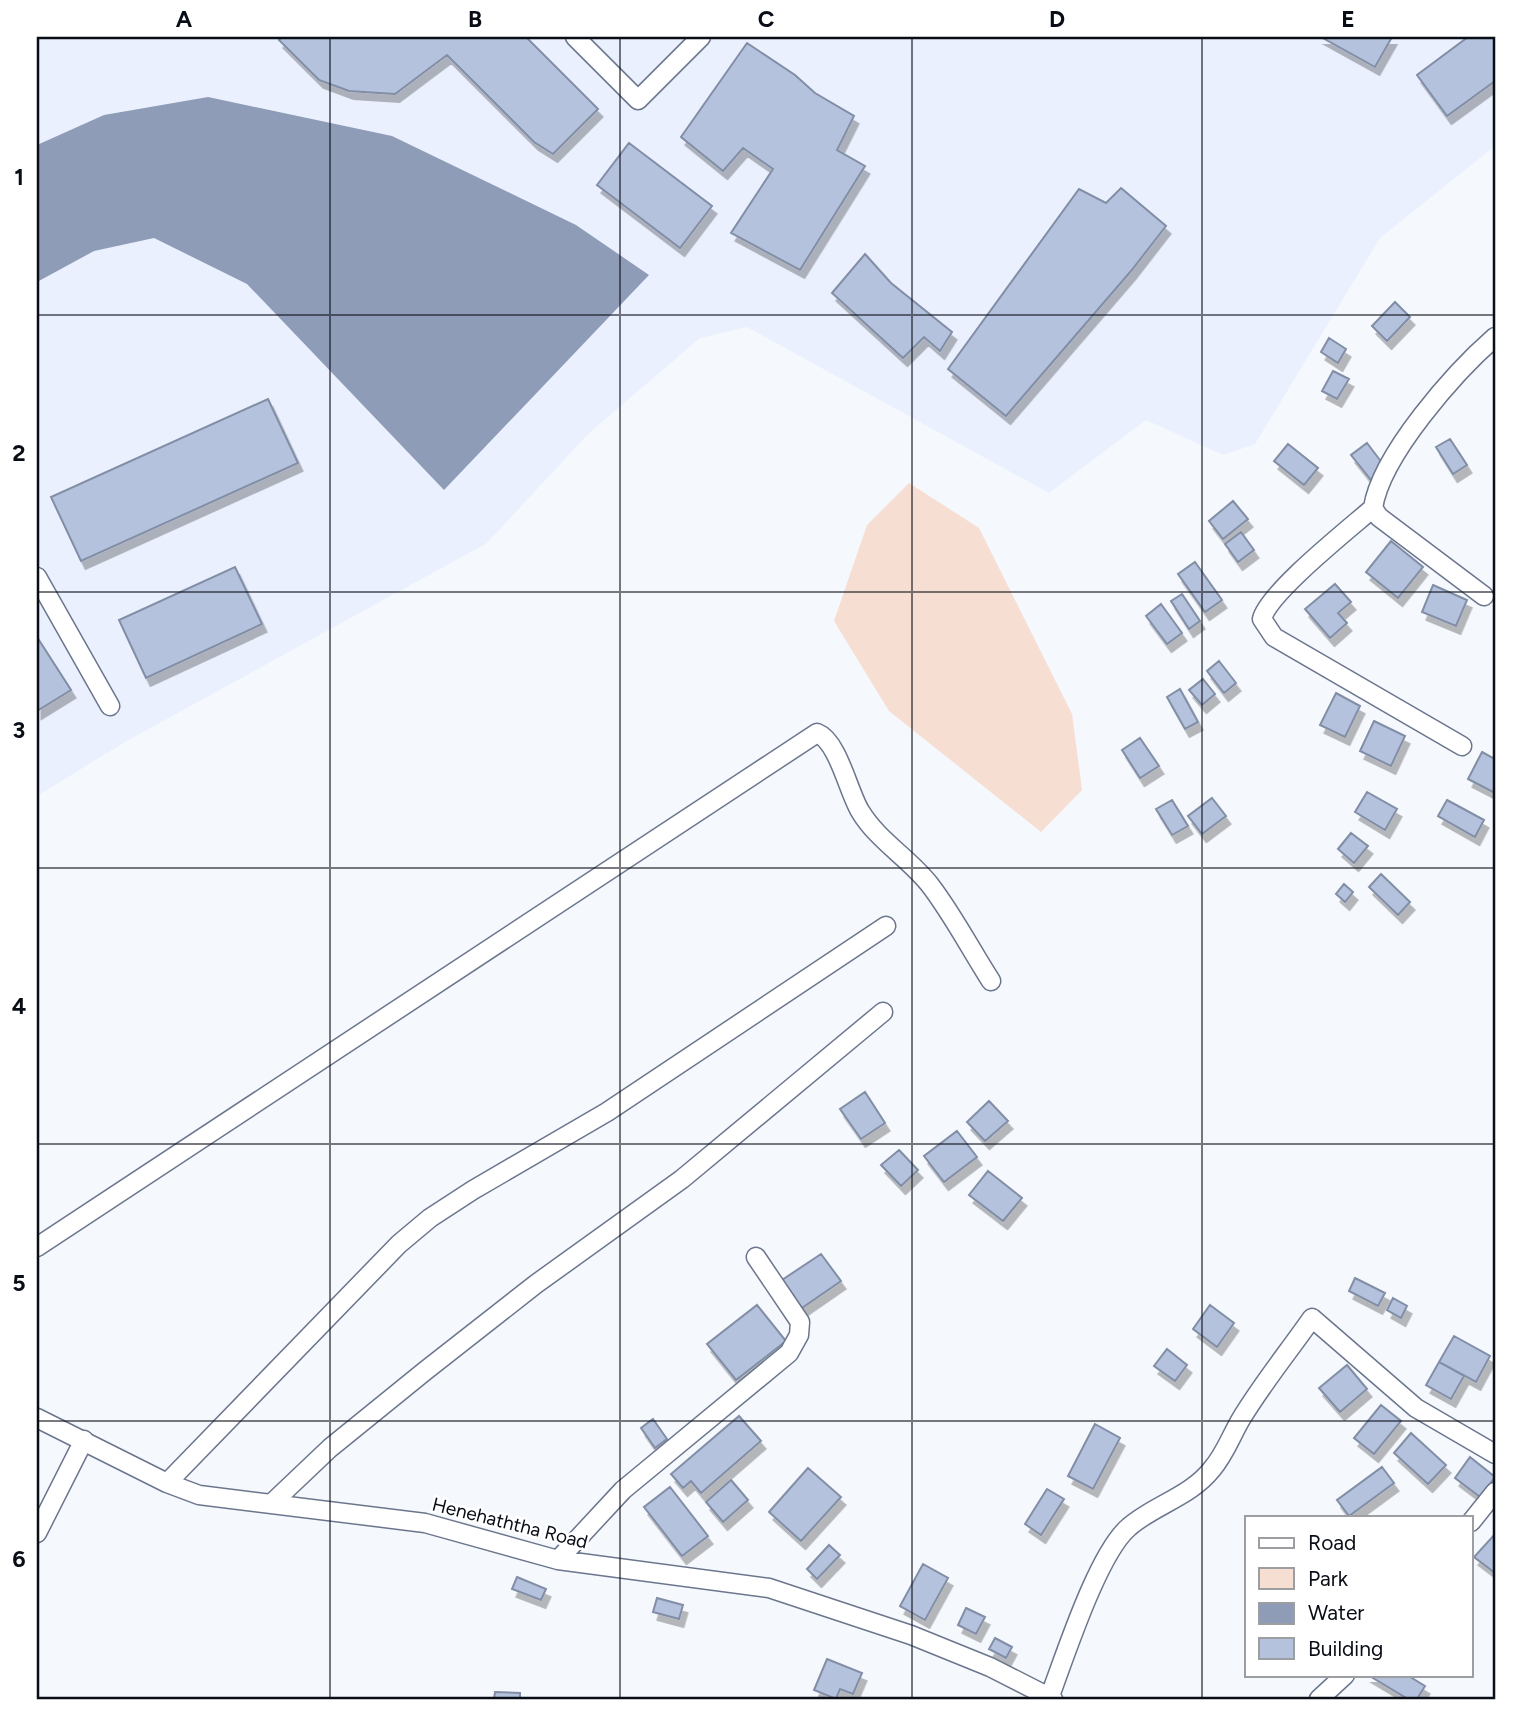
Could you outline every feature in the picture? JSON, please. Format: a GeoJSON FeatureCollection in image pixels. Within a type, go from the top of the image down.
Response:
{"type":"FeatureCollection","features":[{"type":"Feature","properties":{"kind":"street"},"geometry":{"type":"LineString","coordinates":[[575,37],[638,100],[701,37]]}},
{"type":"Feature","properties":{"kind":"street"},"geometry":{"type":"LineString","coordinates":[[1462,746],[1274,637],[1262,620],[1264,611],[1280,593],[1373,508],[1375,494],[1404,442],[1466,363],[1495,337]]}},
{"type":"Feature","properties":{"kind":"street"},"geometry":{"type":"LineString","coordinates":[[1373,508],[1379,517],[1484,596]]}},
{"type":"Feature","properties":{"kind":"street"},"geometry":{"type":"LineString","coordinates":[[37,577],[110,706]]}},
{"type":"Feature","properties":{"kind":"street"},"geometry":{"type":"LineString","coordinates":[[37,1247],[817,733],[824,736],[834,751],[855,803],[868,825],[932,887],[991,981]]}},
{"type":"Feature","properties":{"kind":"street"},"geometry":{"type":"LineString","coordinates":[[167,1483],[399,1244],[430,1218],[607,1112],[886,926]]}},
{"type":"Feature","properties":{"kind":"street"},"geometry":{"type":"LineString","coordinates":[[271,1504],[330,1448],[425,1371],[536,1284],[682,1179],[883,1012]]}},
{"type":"Feature","properties":{"kind":"street"},"geometry":{"type":"LineString","coordinates":[[558,1560],[623,1490],[789,1353],[799,1335],[800,1322],[756,1258]]}},
{"type":"Feature","properties":{"kind":"street"},"geometry":{"type":"LineString","coordinates":[[1052,1698],[1091,1593],[1106,1560],[1128,1527],[1181,1496],[1210,1472],[1228,1448],[1241,1420],[1312,1318],[1416,1408],[1495,1454]]}},
{"type":"Feature","properties":{"kind":"street","name":"Henehaththa Road"},"geometry":{"type":"LineString","coordinates":[[37,1418],[167,1483],[199,1495],[425,1523],[558,1560],[769,1588],[911,1634],[990,1667],[1052,1698]]}},
{"type":"Feature","properties":{"kind":"street"},"geometry":{"type":"LineString","coordinates":[[37,1533],[84,1440]]}},
{"type":"Feature","properties":{"kind":"street"},"geometry":{"type":"LineString","coordinates":[[1472,1521],[1495,1492]]}},
{"type":"Feature","properties":{"kind":"street"},"geometry":{"type":"LineString","coordinates":[[1319,1699],[1344,1676]]}},
{"type":"Feature","properties":{"kind":"shaded area"},"geometry":{"type":"Polygon","coordinates":[[[37,37],[1495,37],[1495,146],[1380,238],[1255,444],[1223,455],[1146,420],[1049,493],[747,327],[700,338],[588,434],[487,543],[125,742],[37,796],[37,37]]]}},
{"type":"Feature","properties":{"kind":"green space"},"geometry":{"type":"Polygon","coordinates":[[[909,483],[979,528],[1072,714],[1082,790],[1041,832],[889,711],[834,621],[867,525],[909,483]]]}},
{"type":"Feature","properties":{"kind":"water"},"geometry":{"type":"Polygon","coordinates":[[[208,97],[392,136],[576,225],[649,275],[444,490],[247,284],[154,238],[94,251],[37,282],[37,145],[104,115],[208,97]]]}},
{"type":"Feature","properties":{"kind":"building"},"geometry":{"type":"Polygon","coordinates":[[[282,37],[526,37],[598,109],[553,154],[534,142],[447,55],[395,94],[349,91],[319,80],[279,40],[282,37]]]}},
{"type":"Feature","properties":{"kind":"building"},"geometry":{"type":"Polygon","coordinates":[[[1321,37],[1392,37],[1375,67],[1321,37]]]}},
{"type":"Feature","properties":{"kind":"building"},"geometry":{"type":"Polygon","coordinates":[[[1468,37],[1495,37],[1495,81],[1447,116],[1417,75],[1468,37]]]}},
{"type":"Feature","properties":{"kind":"building"},"geometry":{"type":"Polygon","coordinates":[[[747,43],[795,75],[815,93],[854,116],[837,150],[865,166],[800,270],[731,233],[773,169],[743,148],[723,171],[681,137],[747,43]]]}},
{"type":"Feature","properties":{"kind":"building"},"geometry":{"type":"Polygon","coordinates":[[[629,143],[712,206],[680,248],[597,185],[629,143]]]}},
{"type":"Feature","properties":{"kind":"building"},"geometry":{"type":"Polygon","coordinates":[[[1121,188],[1166,226],[1131,271],[1006,416],[948,369],[1079,189],[1106,203],[1121,188]]]}},
{"type":"Feature","properties":{"kind":"building"},"geometry":{"type":"Polygon","coordinates":[[[865,254],[891,283],[952,332],[940,351],[924,337],[903,358],[832,293],[865,254]]]}},
{"type":"Feature","properties":{"kind":"building"},"geometry":{"type":"Polygon","coordinates":[[[1395,302],[1410,317],[1387,341],[1372,326],[1395,302]]]}},
{"type":"Feature","properties":{"kind":"building"},"geometry":{"type":"Polygon","coordinates":[[[1329,338],[1346,349],[1338,363],[1321,352],[1329,338]]]}},
{"type":"Feature","properties":{"kind":"building"},"geometry":{"type":"Polygon","coordinates":[[[1333,371],[1349,379],[1337,399],[1322,391],[1333,371]]]}},
{"type":"Feature","properties":{"kind":"building"},"geometry":{"type":"Polygon","coordinates":[[[268,399],[298,463],[81,561],[51,497],[268,399]]]}},
{"type":"Feature","properties":{"kind":"building"},"geometry":{"type":"Polygon","coordinates":[[[1450,439],[1467,465],[1453,474],[1436,447],[1450,439]]]}},
{"type":"Feature","properties":{"kind":"building"},"geometry":{"type":"Polygon","coordinates":[[[1367,443],[1386,468],[1371,480],[1351,455],[1367,443]]]}},
{"type":"Feature","properties":{"kind":"building"},"geometry":{"type":"Polygon","coordinates":[[[1288,444],[1318,468],[1304,485],[1274,461],[1288,444]]]}},
{"type":"Feature","properties":{"kind":"building"},"geometry":{"type":"Polygon","coordinates":[[[1233,501],[1248,519],[1223,539],[1209,521],[1233,501]]]}},
{"type":"Feature","properties":{"kind":"building"},"geometry":{"type":"Polygon","coordinates":[[[1241,532],[1254,550],[1238,562],[1225,544],[1241,532]]]}},
{"type":"Feature","properties":{"kind":"building"},"geometry":{"type":"Polygon","coordinates":[[[1391,541],[1423,567],[1398,598],[1366,572],[1391,541]]]}},
{"type":"Feature","properties":{"kind":"building"},"geometry":{"type":"Polygon","coordinates":[[[1195,562],[1222,600],[1205,612],[1178,574],[1195,562]]]}},
{"type":"Feature","properties":{"kind":"building"},"geometry":{"type":"Polygon","coordinates":[[[235,567],[262,624],[146,678],[119,620],[235,567]]]}},
{"type":"Feature","properties":{"kind":"building"},"geometry":{"type":"Polygon","coordinates":[[[1335,584],[1351,602],[1338,613],[1347,623],[1330,638],[1305,609],[1335,584]]]}},
{"type":"Feature","properties":{"kind":"building"},"geometry":{"type":"Polygon","coordinates":[[[1433,585],[1467,600],[1456,626],[1422,612],[1433,585]]]}},
{"type":"Feature","properties":{"kind":"building"},"geometry":{"type":"Polygon","coordinates":[[[1182,594],[1200,621],[1189,629],[1171,601],[1182,594]]]}},
{"type":"Feature","properties":{"kind":"building"},"geometry":{"type":"Polygon","coordinates":[[[1161,604],[1182,633],[1167,644],[1146,616],[1161,604]]]}},
{"type":"Feature","properties":{"kind":"building"},"geometry":{"type":"Polygon","coordinates":[[[37,637],[71,690],[37,711],[37,637]]]}},
{"type":"Feature","properties":{"kind":"building"},"geometry":{"type":"Polygon","coordinates":[[[1219,661],[1236,683],[1224,693],[1207,671],[1219,661]]]}},
{"type":"Feature","properties":{"kind":"building"},"geometry":{"type":"Polygon","coordinates":[[[1203,679],[1215,694],[1202,705],[1189,690],[1203,679]]]}},
{"type":"Feature","properties":{"kind":"building"},"geometry":{"type":"Polygon","coordinates":[[[1180,689],[1198,722],[1185,729],[1167,697],[1180,689]]]}},
{"type":"Feature","properties":{"kind":"building"},"geometry":{"type":"Polygon","coordinates":[[[1336,693],[1360,706],[1345,737],[1320,725],[1336,693]]]}},
{"type":"Feature","properties":{"kind":"building"},"geometry":{"type":"Polygon","coordinates":[[[1374,721],[1405,736],[1391,766],[1360,751],[1374,721]]]}},
{"type":"Feature","properties":{"kind":"building"},"geometry":{"type":"Polygon","coordinates":[[[1140,738],[1159,766],[1140,778],[1122,750],[1140,738]]]}},
{"type":"Feature","properties":{"kind":"building"},"geometry":{"type":"Polygon","coordinates":[[[1482,752],[1495,759],[1495,793],[1468,779],[1482,752]]]}},
{"type":"Feature","properties":{"kind":"building"},"geometry":{"type":"Polygon","coordinates":[[[1367,792],[1397,809],[1385,830],[1355,812],[1367,792]]]}},
{"type":"Feature","properties":{"kind":"building"},"geometry":{"type":"Polygon","coordinates":[[[1212,798],[1226,816],[1202,834],[1188,816],[1212,798]]]}},
{"type":"Feature","properties":{"kind":"building"},"geometry":{"type":"Polygon","coordinates":[[[1172,800],[1188,826],[1172,835],[1156,809],[1172,800]]]}},
{"type":"Feature","properties":{"kind":"building"},"geometry":{"type":"Polygon","coordinates":[[[1447,800],[1484,820],[1475,837],[1438,816],[1447,800]]]}},
{"type":"Feature","properties":{"kind":"building"},"geometry":{"type":"Polygon","coordinates":[[[1351,833],[1368,846],[1354,863],[1338,849],[1351,833]]]}},
{"type":"Feature","properties":{"kind":"building"},"geometry":{"type":"Polygon","coordinates":[[[1381,874],[1410,902],[1398,915],[1369,887],[1381,874]]]}},
{"type":"Feature","properties":{"kind":"building"},"geometry":{"type":"Polygon","coordinates":[[[1344,884],[1353,892],[1345,902],[1336,894],[1344,884]]]}},
{"type":"Feature","properties":{"kind":"building"},"geometry":{"type":"Polygon","coordinates":[[[865,1092],[885,1123],[861,1139],[840,1109],[865,1092]]]}},
{"type":"Feature","properties":{"kind":"building"},"geometry":{"type":"Polygon","coordinates":[[[989,1101],[1008,1121],[985,1141],[967,1122],[989,1101]]]}},
{"type":"Feature","properties":{"kind":"building"},"geometry":{"type":"Polygon","coordinates":[[[957,1131],[977,1157],[944,1182],[924,1156],[957,1131]]]}},
{"type":"Feature","properties":{"kind":"building"},"geometry":{"type":"Polygon","coordinates":[[[899,1150],[918,1170],[901,1186],[881,1165],[899,1150]]]}},
{"type":"Feature","properties":{"kind":"building"},"geometry":{"type":"Polygon","coordinates":[[[988,1171],[1022,1198],[1003,1221],[969,1195],[988,1171]]]}},
{"type":"Feature","properties":{"kind":"building"},"geometry":{"type":"Polygon","coordinates":[[[821,1254],[841,1281],[799,1310],[779,1282],[821,1254]]]}},
{"type":"Feature","properties":{"kind":"building"},"geometry":{"type":"Polygon","coordinates":[[[1355,1278],[1385,1293],[1378,1306],[1349,1291],[1355,1278]]]}},
{"type":"Feature","properties":{"kind":"building"},"geometry":{"type":"Polygon","coordinates":[[[1393,1298],[1407,1306],[1401,1318],[1387,1310],[1393,1298]]]}},
{"type":"Feature","properties":{"kind":"building"},"geometry":{"type":"Polygon","coordinates":[[[757,1305],[786,1341],[736,1380],[707,1344],[757,1305]]]}},
{"type":"Feature","properties":{"kind":"building"},"geometry":{"type":"Polygon","coordinates":[[[1210,1305],[1234,1323],[1217,1347],[1193,1329],[1210,1305]]]}},
{"type":"Feature","properties":{"kind":"building"},"geometry":{"type":"Polygon","coordinates":[[[1454,1336],[1490,1356],[1476,1382],[1439,1362],[1454,1336]]]}},
{"type":"Feature","properties":{"kind":"building"},"geometry":{"type":"Polygon","coordinates":[[[1167,1349],[1187,1365],[1175,1381],[1154,1366],[1167,1349]]]}},
{"type":"Feature","properties":{"kind":"building"},"geometry":{"type":"Polygon","coordinates":[[[1439,1362],[1464,1376],[1451,1399],[1426,1385],[1439,1362]]]}},
{"type":"Feature","properties":{"kind":"building"},"geometry":{"type":"Polygon","coordinates":[[[1347,1365],[1367,1389],[1340,1412],[1319,1388],[1347,1365]]]}},
{"type":"Feature","properties":{"kind":"building"},"geometry":{"type":"Polygon","coordinates":[[[1381,1405],[1401,1421],[1374,1454],[1354,1438],[1381,1405]]]}},
{"type":"Feature","properties":{"kind":"building"},"geometry":{"type":"Polygon","coordinates":[[[739,1416],[761,1441],[701,1493],[691,1481],[683,1488],[671,1474],[739,1416]]]}},
{"type":"Feature","properties":{"kind":"building"},"geometry":{"type":"Polygon","coordinates":[[[653,1419],[667,1439],[655,1448],[641,1428],[653,1419]]]}},
{"type":"Feature","properties":{"kind":"building"},"geometry":{"type":"Polygon","coordinates":[[[1095,1424],[1120,1438],[1093,1489],[1068,1476],[1095,1424]]]}},
{"type":"Feature","properties":{"kind":"building"},"geometry":{"type":"Polygon","coordinates":[[[1411,1433],[1446,1465],[1428,1484],[1394,1453],[1411,1433]]]}},
{"type":"Feature","properties":{"kind":"building"},"geometry":{"type":"Polygon","coordinates":[[[1470,1457],[1495,1477],[1480,1497],[1455,1478],[1470,1457]]]}},
{"type":"Feature","properties":{"kind":"building"},"geometry":{"type":"Polygon","coordinates":[[[1382,1467],[1394,1483],[1349,1516],[1337,1500],[1382,1467]]]}},
{"type":"Feature","properties":{"kind":"building"},"geometry":{"type":"Polygon","coordinates":[[[808,1468],[841,1497],[801,1541],[769,1512],[808,1468]]]}},
{"type":"Feature","properties":{"kind":"building"},"geometry":{"type":"Polygon","coordinates":[[[731,1480],[748,1500],[723,1522],[706,1502],[731,1480]]]}},
{"type":"Feature","properties":{"kind":"building"},"geometry":{"type":"Polygon","coordinates":[[[670,1487],[708,1536],[682,1556],[644,1507],[670,1487]]]}},
{"type":"Feature","properties":{"kind":"building"},"geometry":{"type":"Polygon","coordinates":[[[1047,1489],[1064,1499],[1041,1535],[1025,1524],[1047,1489]]]}},
{"type":"Feature","properties":{"kind":"building"},"geometry":{"type":"Polygon","coordinates":[[[1495,1534],[1495,1573],[1474,1557],[1495,1534]]]}},
{"type":"Feature","properties":{"kind":"building"},"geometry":{"type":"Polygon","coordinates":[[[829,1545],[840,1555],[817,1579],[807,1569],[829,1545]]]}},
{"type":"Feature","properties":{"kind":"building"},"geometry":{"type":"Polygon","coordinates":[[[923,1564],[948,1578],[925,1620],[900,1606],[923,1564]]]}},
{"type":"Feature","properties":{"kind":"building"},"geometry":{"type":"Polygon","coordinates":[[[517,1577],[546,1589],[541,1600],[512,1589],[517,1577]]]}},
{"type":"Feature","properties":{"kind":"building"},"geometry":{"type":"Polygon","coordinates":[[[657,1598],[683,1605],[679,1619],[653,1612],[657,1598]]]}},
{"type":"Feature","properties":{"kind":"building"},"geometry":{"type":"Polygon","coordinates":[[[966,1608],[985,1617],[976,1634],[958,1625],[966,1608]]]}},
{"type":"Feature","properties":{"kind":"building"},"geometry":{"type":"Polygon","coordinates":[[[995,1638],[1012,1647],[1006,1658],[989,1649],[995,1638]]]}},
{"type":"Feature","properties":{"kind":"building"},"geometry":{"type":"Polygon","coordinates":[[[827,1659],[862,1673],[853,1694],[840,1689],[836,1699],[814,1690],[827,1659]]]}},
{"type":"Feature","properties":{"kind":"building"},"geometry":{"type":"Polygon","coordinates":[[[1370,1676],[1409,1676],[1425,1686],[1417,1699],[1408,1699],[1370,1676]]]}},
{"type":"Feature","properties":{"kind":"building"},"geometry":{"type":"Polygon","coordinates":[[[495,1692],[520,1693],[520,1699],[494,1699],[495,1692]]]}}]}
